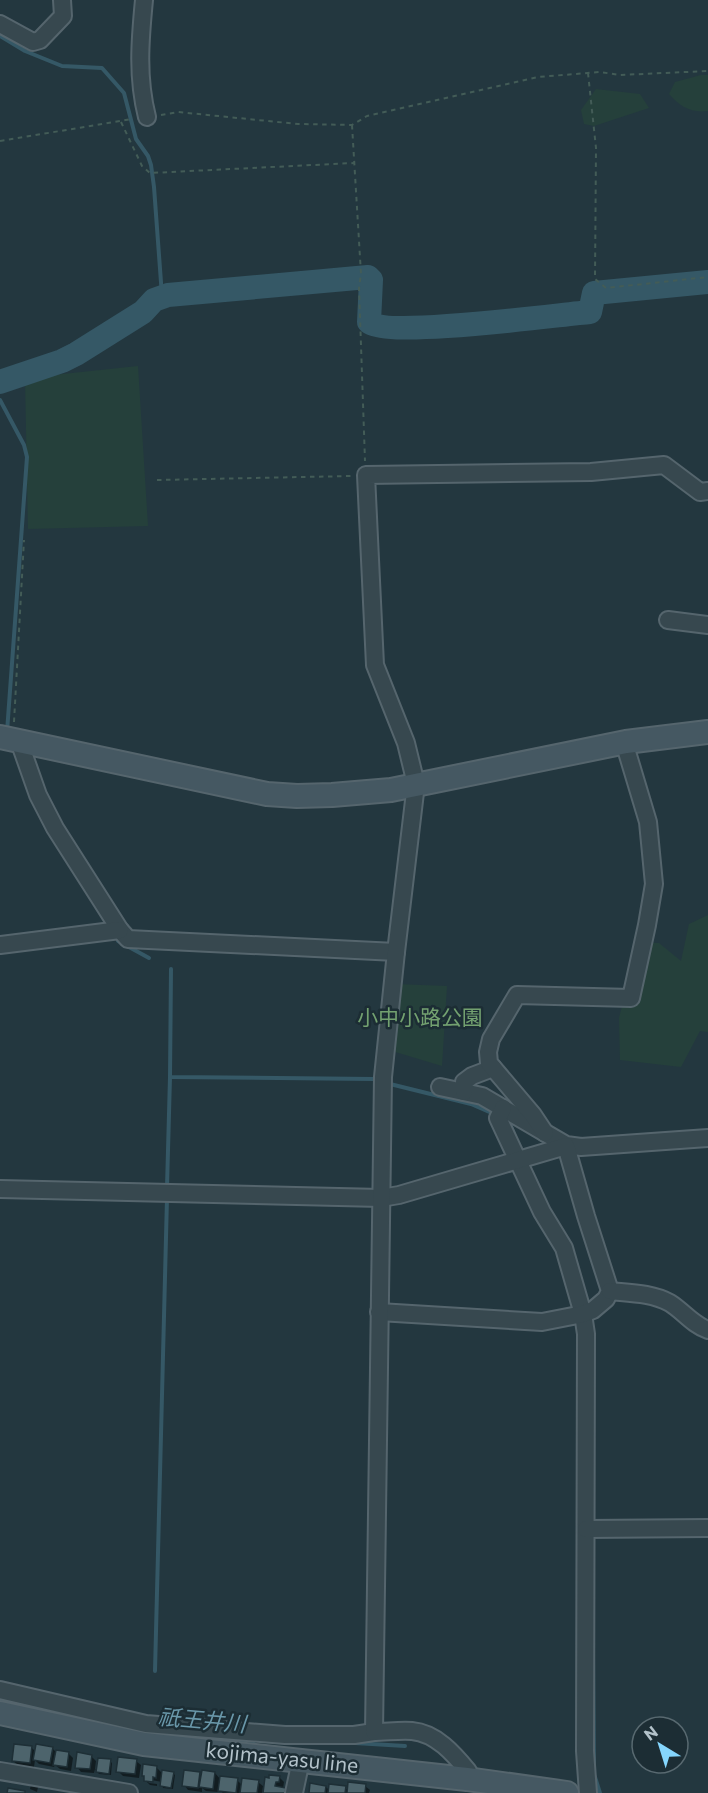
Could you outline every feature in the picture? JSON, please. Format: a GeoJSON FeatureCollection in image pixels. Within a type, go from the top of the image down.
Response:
{"type":"FeatureCollection","features":[{"type":"Feature","properties":{"kind":"street"},"geometry":{"type":"LineString","coordinates":[[0,24],[33,42],[40,40],[63,16],[62,0]]}},
{"type":"Feature","properties":{"kind":"street"},"geometry":{"type":"LineString","coordinates":[[144,0],[139,65],[140,92],[147,117]]}},
{"type":"Feature","properties":{"kind":"street"},"geometry":{"type":"LineString","coordinates":[[374,1732],[383,1077],[416,784],[406,743],[375,665],[366,475],[591,472],[664,465],[700,492],[708,491]]}},
{"type":"Feature","properties":{"kind":"street"},"geometry":{"type":"LineString","coordinates":[[668,620],[708,625]]}},
{"type":"Feature","properties":{"kind":"street"},"geometry":{"type":"LineString","coordinates":[[9,739],[267,794],[297,796],[392,790],[624,742],[708,732]]}},
{"type":"Feature","properties":{"kind":"street"},"geometry":{"type":"LineString","coordinates":[[9,739],[55,828],[128,939],[396,952]]}},
{"type":"Feature","properties":{"kind":"street"},"geometry":{"type":"LineString","coordinates":[[545,1132],[489,1063],[488,1052],[491,1039],[517,995],[631,998],[654,884],[648,822],[624,742]]}},
{"type":"Feature","properties":{"kind":"street"},"geometry":{"type":"LineString","coordinates":[[0,945],[120,930]]}},
{"type":"Feature","properties":{"kind":"street"},"geometry":{"type":"LineString","coordinates":[[464,1092],[465,1082],[472,1076],[493,1068]]}},
{"type":"Feature","properties":{"kind":"street"},"geometry":{"type":"LineString","coordinates":[[440,1087],[482,1096],[566,1145],[581,1147],[708,1138]]}},
{"type":"Feature","properties":{"kind":"street"},"geometry":{"type":"LineString","coordinates":[[503,1108],[498,1118],[542,1212],[564,1248],[584,1314],[586,1334],[585,1751],[588,1793]]}},
{"type":"Feature","properties":{"kind":"street"},"geometry":{"type":"LineString","coordinates":[[0,1189],[381,1198],[399,1195],[566,1146],[610,1291],[606,1299],[584,1314],[542,1322],[379,1312]]}},
{"type":"Feature","properties":{"kind":"street"},"geometry":{"type":"LineString","coordinates":[[610,1291],[655,1296],[670,1303],[708,1330]]}},
{"type":"Feature","properties":{"kind":"street"},"geometry":{"type":"LineString","coordinates":[[586,1529],[708,1528]]}},
{"type":"Feature","properties":{"kind":"street"},"geometry":{"type":"LineString","coordinates":[[0,1690],[146,1724],[285,1735],[354,1735],[413,1731],[431,1736],[453,1752],[468,1771],[467,1779]]}},
{"type":"Feature","properties":{"kind":"street","name":"kojima-yasu line"},"geometry":{"type":"LineString","coordinates":[[0,1713],[144,1744],[467,1779],[567,1793]]}},
{"type":"Feature","properties":{"kind":"street"},"geometry":{"type":"LineString","coordinates":[[294,1793],[302,1760]]}},
{"type":"Feature","properties":{"kind":"street"},"geometry":{"type":"LineString","coordinates":[[0,1771],[69,1788],[129,1793]]}},
{"type":"Feature","properties":{"kind":"path"},"geometry":{"type":"LineString","coordinates":[[0,141],[178,112],[298,124],[352,125],[367,116],[538,77],[588,73],[651,75],[708,71]]}},
{"type":"Feature","properties":{"kind":"path"},"geometry":{"type":"LineString","coordinates":[[588,73],[596,148],[595,279],[606,288],[708,277]]}},
{"type":"Feature","properties":{"kind":"path"},"geometry":{"type":"LineString","coordinates":[[120,121],[142,166],[150,173],[354,163]]}},
{"type":"Feature","properties":{"kind":"path"},"geometry":{"type":"LineString","coordinates":[[157,480],[366,475],[359,288],[361,274],[352,125]]}},
{"type":"Feature","properties":{"kind":"path"},"geometry":{"type":"LineString","coordinates":[[9,739],[13,730],[24,540]]}},
{"type":"Feature","properties":{"kind":"green space"},"geometry":{"type":"Polygon","coordinates":[[[708,75],[708,111],[686,108],[669,94],[675,82],[708,75]]]}},
{"type":"Feature","properties":{"kind":"green space"},"geometry":{"type":"Polygon","coordinates":[[[596,89],[640,94],[649,108],[594,126],[584,124],[581,110],[596,89]]]}},
{"type":"Feature","properties":{"kind":"green space"},"geometry":{"type":"Polygon","coordinates":[[[138,366],[148,526],[28,529],[25,378],[138,366]]]}},
{"type":"Feature","properties":{"kind":"green space"},"geometry":{"type":"Polygon","coordinates":[[[708,915],[708,1032],[700,1031],[681,1067],[620,1060],[619,1018],[638,942],[659,943],[681,961],[689,924],[708,915]]]}},
{"type":"Feature","properties":{"kind":"green space","name":"小中小路公園"},"geometry":{"type":"Polygon","coordinates":[[[396,984],[447,986],[442,1066],[392,1051],[396,984]]]}},
{"type":"Feature","properties":{"kind":"building"},"geometry":{"type":"Polygon","coordinates":[[[14,1744],[32,1746],[30,1763],[12,1761],[14,1744]]]}},
{"type":"Feature","properties":{"kind":"building"},"geometry":{"type":"Polygon","coordinates":[[[36,1744],[53,1747],[50,1763],[33,1760],[36,1744]]]}},
{"type":"Feature","properties":{"kind":"building"},"geometry":{"type":"Polygon","coordinates":[[[56,1750],[69,1752],[67,1767],[53,1765],[56,1750]]]}},
{"type":"Feature","properties":{"kind":"building"},"geometry":{"type":"Polygon","coordinates":[[[77,1752],[92,1755],[90,1769],[75,1768],[77,1752]]]}},
{"type":"Feature","properties":{"kind":"building"},"geometry":{"type":"Polygon","coordinates":[[[118,1757],[137,1759],[135,1774],[116,1772],[118,1757]]]}},
{"type":"Feature","properties":{"kind":"building"},"geometry":{"type":"Polygon","coordinates":[[[98,1758],[111,1759],[109,1774],[96,1772],[98,1758]]]}},
{"type":"Feature","properties":{"kind":"building"},"geometry":{"type":"Polygon","coordinates":[[[143,1764],[157,1766],[156,1778],[153,1777],[153,1782],[144,1781],[143,1764]]]}},
{"type":"Feature","properties":{"kind":"building"},"geometry":{"type":"Polygon","coordinates":[[[162,1770],[174,1772],[171,1788],[160,1786],[162,1770]]]}},
{"type":"Feature","properties":{"kind":"building"},"geometry":{"type":"Polygon","coordinates":[[[184,1770],[200,1772],[198,1788],[182,1786],[184,1770]]]}},
{"type":"Feature","properties":{"kind":"building"},"geometry":{"type":"Polygon","coordinates":[[[202,1770],[215,1772],[213,1789],[199,1787],[202,1770]]]}},
{"type":"Feature","properties":{"kind":"building"},"geometry":{"type":"Polygon","coordinates":[[[269,1775],[280,1776],[275,1786],[286,1788],[285,1793],[263,1793],[265,1777],[269,1778],[269,1775]]]}},
{"type":"Feature","properties":{"kind":"building"},"geometry":{"type":"Polygon","coordinates":[[[220,1776],[238,1778],[236,1793],[218,1791],[220,1776]]]}},
{"type":"Feature","properties":{"kind":"building"},"geometry":{"type":"Polygon","coordinates":[[[242,1778],[259,1780],[257,1793],[240,1793],[242,1778]]]}},
{"type":"Feature","properties":{"kind":"building"},"geometry":{"type":"Polygon","coordinates":[[[348,1782],[366,1784],[365,1793],[347,1793],[348,1782]]]}},
{"type":"Feature","properties":{"kind":"building"},"geometry":{"type":"Polygon","coordinates":[[[310,1783],[326,1786],[325,1793],[309,1793],[310,1783]]]}},
{"type":"Feature","properties":{"kind":"building"},"geometry":{"type":"Polygon","coordinates":[[[329,1784],[346,1786],[345,1793],[328,1793],[329,1784]]]}},
{"type":"Feature","properties":{"kind":"building"},"geometry":{"type":"Polygon","coordinates":[[[8,1788],[25,1791],[25,1793],[7,1793],[8,1788]]]}},
{"type":"Feature","properties":{"kind":"waterway"},"geometry":{"type":"LineString","coordinates":[[0,36],[25,51],[62,66],[102,68],[124,93],[136,139],[148,156],[151,165],[162,296]]}},
{"type":"Feature","properties":{"kind":"waterway"},"geometry":{"type":"LineString","coordinates":[[0,382],[76,354],[143,312],[154,300],[168,295],[368,277],[371,280],[369,322],[407,328],[474,324],[590,312],[594,293],[708,282]]}},
{"type":"Feature","properties":{"kind":"waterway"},"geometry":{"type":"LineString","coordinates":[[0,400],[24,445],[27,457],[7,732]]}},
{"type":"Feature","properties":{"kind":"waterway"},"geometry":{"type":"LineString","coordinates":[[118,941],[149,958]]}},
{"type":"Feature","properties":{"kind":"waterway"},"geometry":{"type":"LineString","coordinates":[[171,969],[170,1077],[374,1079],[379,1081]]}},
{"type":"Feature","properties":{"kind":"waterway"},"geometry":{"type":"LineString","coordinates":[[167,1187],[170,1077]]}},
{"type":"Feature","properties":{"kind":"waterway"},"geometry":{"type":"LineString","coordinates":[[386,1083],[471,1104],[494,1114]]}},
{"type":"Feature","properties":{"kind":"waterway"},"geometry":{"type":"LineString","coordinates":[[506,1121],[510,1124],[514,1134]]}},
{"type":"Feature","properties":{"kind":"waterway"},"geometry":{"type":"LineString","coordinates":[[155,1671],[167,1198]]}},
{"type":"Feature","properties":{"kind":"waterway"},"geometry":{"type":"LineString","coordinates":[[593,1651],[594,1763]]}},
{"type":"Feature","properties":{"kind":"waterway","name":"祇王井川"},"geometry":{"type":"LineString","coordinates":[[0,1701],[29,1708]]}},
{"type":"Feature","properties":{"kind":"waterway","name":"祇王井川"},"geometry":{"type":"LineString","coordinates":[[113,1726],[141,1731]]}},
{"type":"Feature","properties":{"kind":"waterway","name":"祇王井川"},"geometry":{"type":"LineString","coordinates":[[175,1734],[254,1741]]}},
{"type":"Feature","properties":{"kind":"waterway","name":"祇王井川"},"geometry":{"type":"LineString","coordinates":[[355,1743],[405,1746]]}},
{"type":"Feature","properties":{"kind":"waterway"},"geometry":{"type":"LineString","coordinates":[[595,1777],[600,1793]]}}]}
